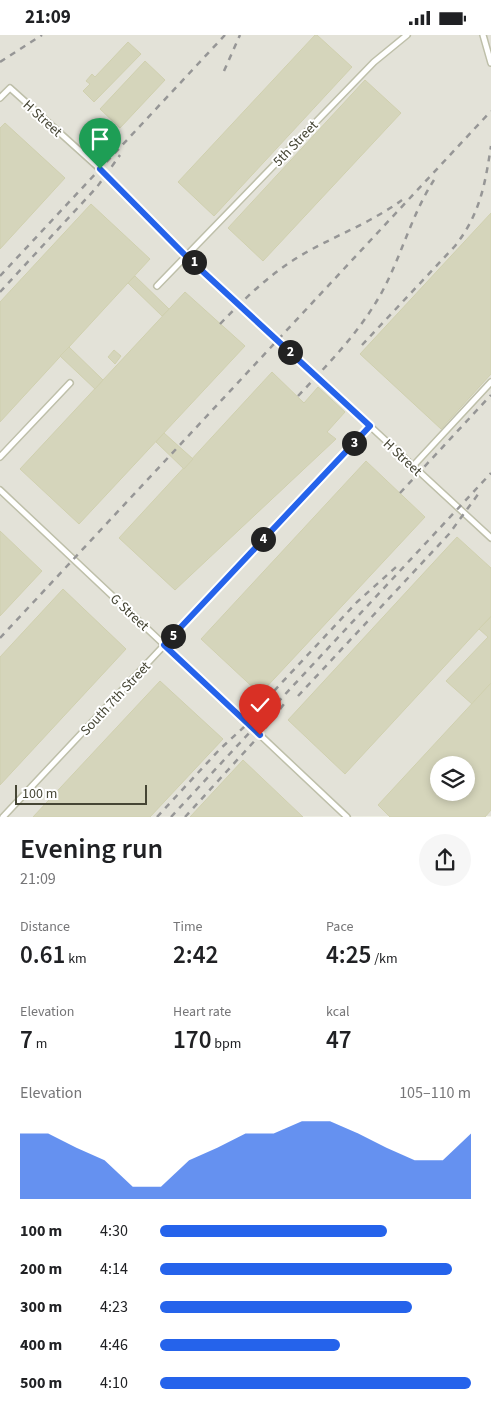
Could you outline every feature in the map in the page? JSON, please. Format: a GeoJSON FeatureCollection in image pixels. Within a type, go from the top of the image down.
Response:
{"type":"FeatureCollection","features":[{"type":"Feature","properties":{"kind":"lane","name":"5th Street"},"geometry":{"type":"LineString","coordinates":[[157,286],[374,62],[406,35]]}},
{"type":"Feature","properties":{"kind":"lane"},"geometry":{"type":"LineString","coordinates":[[483,35],[491,63]]}},
{"type":"Feature","properties":{"kind":"lane","name":"H Street"},"geometry":{"type":"LineString","coordinates":[[0,98],[10,88],[100,169],[186,256],[491,538]]}},
{"type":"Feature","properties":{"kind":"lane"},"geometry":{"type":"LineString","coordinates":[[413,466],[491,381]]}},
{"type":"Feature","properties":{"kind":"lane"},"geometry":{"type":"LineString","coordinates":[[0,457],[70,383]]}},
{"type":"Feature","properties":{"kind":"lane","name":"South 7th Street"},"geometry":{"type":"LineString","coordinates":[[3,817],[370,426]]}},
{"type":"Feature","properties":{"kind":"lane","name":"G Street"},"geometry":{"type":"LineString","coordinates":[[0,491],[346,816]]}},
{"type":"Feature","properties":{"kind":"shaded area"},"geometry":{"type":"Polygon","coordinates":[[[0,35],[491,35],[491,816],[0,817],[0,35]]]}},
{"type":"Feature","properties":{"kind":"building"},"geometry":{"type":"Polygon","coordinates":[[[315,35],[352,67],[214,216],[178,182],[315,35]]]}},
{"type":"Feature","properties":{"kind":"building"},"geometry":{"type":"Polygon","coordinates":[[[128,42],[141,54],[94,102],[83,91],[90,84],[86,81],[92,74],[95,77],[128,42]]]}},
{"type":"Feature","properties":{"kind":"building"},"geometry":{"type":"Polygon","coordinates":[[[145,61],[165,80],[120,128],[100,109],[145,61]]]}},
{"type":"Feature","properties":{"kind":"building"},"geometry":{"type":"Polygon","coordinates":[[[365,80],[401,113],[263,261],[228,228],[365,80]]]}},
{"type":"Feature","properties":{"kind":"building"},"geometry":{"type":"Polygon","coordinates":[[[5,123],[65,178],[0,249],[0,128],[5,123]]]}},
{"type":"Feature","properties":{"kind":"building"},"geometry":{"type":"Polygon","coordinates":[[[91,204],[150,259],[0,422],[0,302],[91,204]]]}},
{"type":"Feature","properties":{"kind":"building"},"geometry":{"type":"Polygon","coordinates":[[[491,213],[491,374],[441,429],[360,354],[491,213]]]}},
{"type":"Feature","properties":{"kind":"building"},"geometry":{"type":"Polygon","coordinates":[[[135,276],[169,309],[162,316],[128,283],[135,276]]]}},
{"type":"Feature","properties":{"kind":"building"},"geometry":{"type":"Polygon","coordinates":[[[185,292],[245,346],[79,524],[20,469],[185,292]]]}},
{"type":"Feature","properties":{"kind":"building"},"geometry":{"type":"Polygon","coordinates":[[[69,347],[103,380],[95,389],[60,356],[69,347]]]}},
{"type":"Feature","properties":{"kind":"building"},"geometry":{"type":"Polygon","coordinates":[[[114,350],[121,356],[115,364],[108,357],[114,350]]]}},
{"type":"Feature","properties":{"kind":"building"},"geometry":{"type":"Polygon","coordinates":[[[272,372],[304,403],[318,387],[345,412],[327,432],[336,439],[175,590],[119,538],[272,372]]]}},
{"type":"Feature","properties":{"kind":"building"},"geometry":{"type":"Polygon","coordinates":[[[164,433],[193,459],[184,469],[156,442],[164,433]]]}},
{"type":"Feature","properties":{"kind":"building"},"geometry":{"type":"Polygon","coordinates":[[[366,461],[425,517],[260,694],[201,639],[366,461]]]}},
{"type":"Feature","properties":{"kind":"building"},"geometry":{"type":"Polygon","coordinates":[[[0,531],[42,571],[0,616],[0,531]]]}},
{"type":"Feature","properties":{"kind":"building"},"geometry":{"type":"Polygon","coordinates":[[[457,537],[491,568],[491,616],[345,774],[288,720],[457,537]]]}},
{"type":"Feature","properties":{"kind":"building"},"geometry":{"type":"Polygon","coordinates":[[[63,589],[126,649],[0,785],[0,657],[63,589]]]}},
{"type":"Feature","properties":{"kind":"building"},"geometry":{"type":"Polygon","coordinates":[[[491,617],[491,683],[472,704],[446,681],[488,637],[479,629],[491,617]]]}},
{"type":"Feature","properties":{"kind":"building"},"geometry":{"type":"Polygon","coordinates":[[[160,681],[223,739],[150,817],[33,817],[160,681]]]}},
{"type":"Feature","properties":{"kind":"building"},"geometry":{"type":"Polygon","coordinates":[[[491,683],[491,810],[485,817],[390,817],[378,805],[491,683]]]}},
{"type":"Feature","properties":{"kind":"building"},"geometry":{"type":"Polygon","coordinates":[[[243,760],[303,817],[190,817],[243,760]]]}},
{"type":"Feature","properties":{"kind":"railway"},"geometry":{"type":"LineString","coordinates":[[0,62],[42,35]]}},
{"type":"Feature","properties":{"kind":"railway"},"geometry":{"type":"LineString","coordinates":[[0,276],[225,35]]}},
{"type":"Feature","properties":{"kind":"railway"},"geometry":{"type":"LineString","coordinates":[[224,71],[240,35]]}},
{"type":"Feature","properties":{"kind":"railway"},"geometry":{"type":"LineString","coordinates":[[0,638],[491,111]]}},
{"type":"Feature","properties":{"kind":"railway"},"geometry":{"type":"LineString","coordinates":[[362,345],[455,246],[463,234],[476,211],[480,199],[491,146]]}},
{"type":"Feature","properties":{"kind":"railway"},"geometry":{"type":"LineString","coordinates":[[0,292],[97,187],[120,155]]}},
{"type":"Feature","properties":{"kind":"railway"},"geometry":{"type":"LineString","coordinates":[[298,396],[344,346],[374,305],[390,276],[419,206],[434,180]]}},
{"type":"Feature","properties":{"kind":"railway"},"geometry":{"type":"LineString","coordinates":[[220,324],[260,285],[281,268],[317,246],[379,215],[402,200]]}},
{"type":"Feature","properties":{"kind":"railway"},"geometry":{"type":"LineString","coordinates":[[400,493],[491,395]]}},
{"type":"Feature","properties":{"kind":"railway"},"geometry":{"type":"LineString","coordinates":[[171,817],[491,473]]}},
{"type":"Feature","properties":{"kind":"railway"},"geometry":{"type":"LineString","coordinates":[[298,696],[449,534],[479,493]]}},
{"type":"Feature","properties":{"kind":"railway"},"geometry":{"type":"LineString","coordinates":[[274,691],[357,602],[396,567]]}},
{"type":"Feature","properties":{"kind":"railway"},"geometry":{"type":"LineString","coordinates":[[185,817],[260,735],[284,704]]}},
{"type":"Feature","properties":{"kind":"railway"},"geometry":{"type":"LineString","coordinates":[[157,817],[220,749],[256,716]]}},
{"type":"Feature","properties":{"kind":"route"},"geometry":{"type":"LineString","coordinates":[[100,169],[186,256],[370,426],[164,645],[260,735]]}}]}
